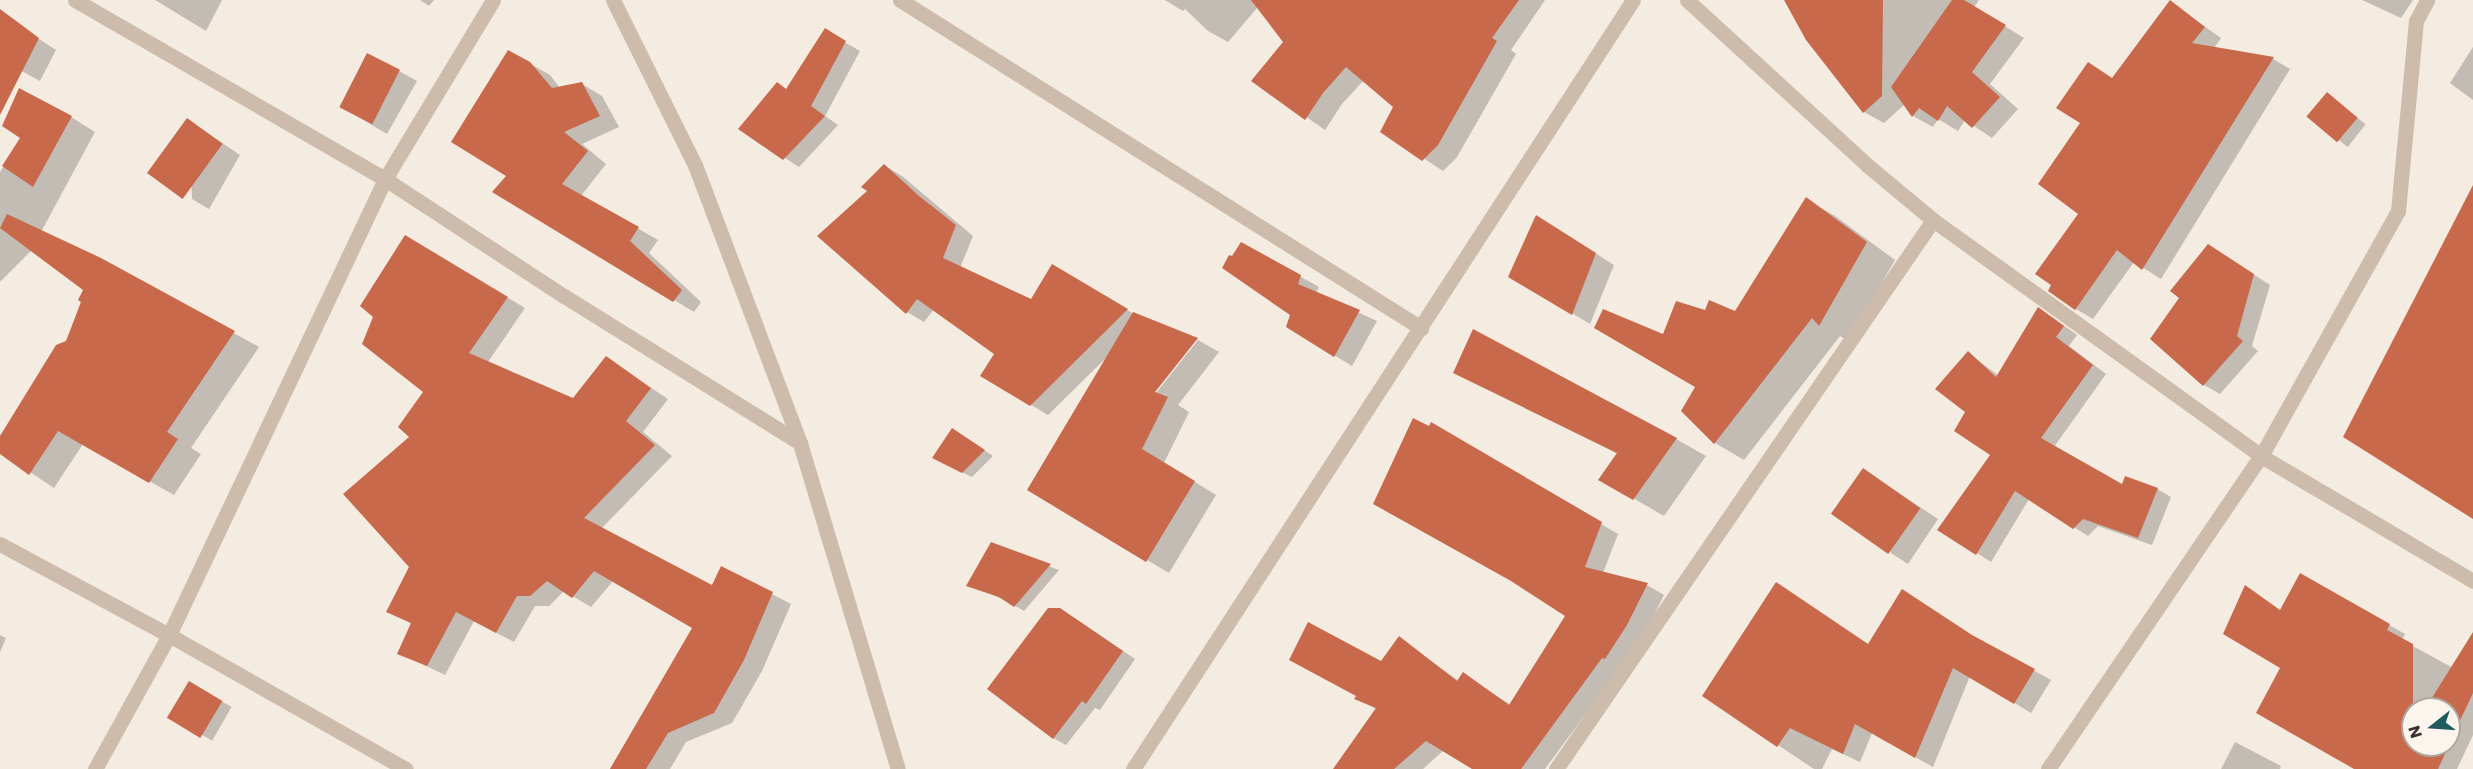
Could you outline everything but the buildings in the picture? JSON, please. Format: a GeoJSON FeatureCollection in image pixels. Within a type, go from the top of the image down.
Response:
{"type":"FeatureCollection","features":[{"type":"Feature","properties":{"kind":"street"},"geometry":{"type":"LineString","coordinates":[[75,0],[385,179],[564,296],[800,443]]}},
{"type":"Feature","properties":{"kind":"street"},"geometry":{"type":"LineString","coordinates":[[95,769],[169,635],[385,179],[493,0]]}},
{"type":"Feature","properties":{"kind":"street"},"geometry":{"type":"LineString","coordinates":[[613,0],[695,165],[800,443],[898,769]]}},
{"type":"Feature","properties":{"kind":"street"},"geometry":{"type":"LineString","coordinates":[[900,0],[1421,328]]}},
{"type":"Feature","properties":{"kind":"street"},"geometry":{"type":"LineString","coordinates":[[1133,769],[1633,0]]}},
{"type":"Feature","properties":{"kind":"street"},"geometry":{"type":"LineString","coordinates":[[1687,0],[1867,165],[1933,220],[2261,456],[2473,581]]}},
{"type":"Feature","properties":{"kind":"street"},"geometry":{"type":"LineString","coordinates":[[2048,769],[2261,456],[2398,211],[2416,21],[2427,0]]}},
{"type":"Feature","properties":{"kind":"street"},"geometry":{"type":"LineString","coordinates":[[1556,769],[1933,220]]}},
{"type":"Feature","properties":{"kind":"street"},"geometry":{"type":"LineString","coordinates":[[0,544],[169,635],[406,769]]}}]}
